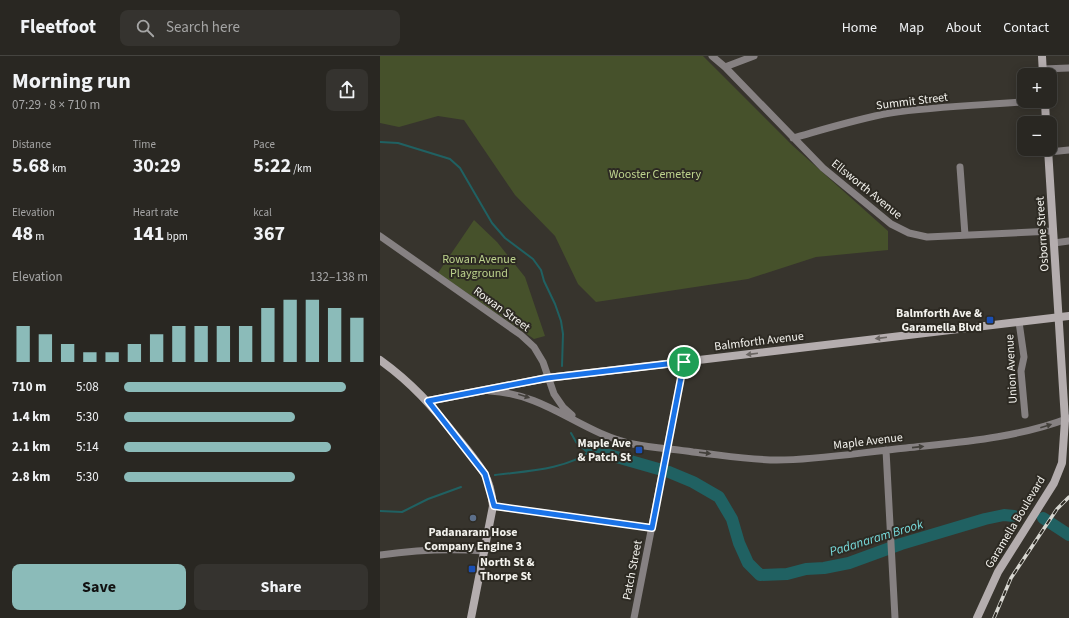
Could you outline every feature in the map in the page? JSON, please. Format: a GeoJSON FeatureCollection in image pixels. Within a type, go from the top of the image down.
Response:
{"type":"FeatureCollection","features":[{"type":"Feature","properties":{"kind":"main road"},"geometry":{"type":"LineString","coordinates":[[1042,56],[1043,68]]}},
{"type":"Feature","properties":{"kind":"main road","name":"Osborne Street"},"geometry":{"type":"LineString","coordinates":[[1048,156],[1059,317]]}},
{"type":"Feature","properties":{"kind":"main road","name":"Balmforth Avenue"},"geometry":{"type":"LineString","coordinates":[[428,401],[547,378],[1069,316]]}},
{"type":"Feature","properties":{"kind":"main road","name":"Garamella Boulevard"},"geometry":{"type":"LineString","coordinates":[[977,618],[998,572],[1054,483],[1062,462],[1067,419],[1059,317]]}},
{"type":"Feature","properties":{"kind":"main road"},"geometry":{"type":"LineString","coordinates":[[380,360],[411,384],[428,401],[485,474],[491,491],[494,506],[471,618]]}},
{"type":"Feature","properties":{"kind":"street","name":"Ellsworth Avenue"},"geometry":{"type":"LineString","coordinates":[[712,56],[725,67],[823,168],[891,224],[909,233],[927,237],[1053,232]]}},
{"type":"Feature","properties":{"kind":"street"},"geometry":{"type":"LineString","coordinates":[[725,67],[754,56]]}},
{"type":"Feature","properties":{"kind":"street"},"geometry":{"type":"LineString","coordinates":[[1057,70],[1069,68]]}},
{"type":"Feature","properties":{"kind":"street","name":"Summit Street"},"geometry":{"type":"LineString","coordinates":[[793,138],[858,119],[891,113],[921,109],[1017,102]]}},
{"type":"Feature","properties":{"kind":"street"},"geometry":{"type":"LineString","coordinates":[[1057,150],[1069,150]]}},
{"type":"Feature","properties":{"kind":"street"},"geometry":{"type":"LineString","coordinates":[[960,166],[965,235]]}},
{"type":"Feature","properties":{"kind":"street","name":"Rowan Street"},"geometry":{"type":"LineString","coordinates":[[380,236],[520,335],[534,347],[543,362],[547,378],[554,394],[563,407],[583,424]]}},
{"type":"Feature","properties":{"kind":"street"},"geometry":{"type":"LineString","coordinates":[[1054,243],[1069,241]]}},
{"type":"Feature","properties":{"kind":"street","name":"Union Avenue"},"geometry":{"type":"LineString","coordinates":[[1019,322],[1024,357],[1021,377],[1025,414]]}},
{"type":"Feature","properties":{"kind":"street","name":"Patch Street"},"geometry":{"type":"LineString","coordinates":[[634,618],[663,463],[684,362]]}},
{"type":"Feature","properties":{"kind":"street","name":"Rowan Street"},"geometry":{"type":"LineString","coordinates":[[486,390],[528,397],[607,435],[632,444],[666,449]]}},
{"type":"Feature","properties":{"kind":"street","name":"Maple Avenue"},"geometry":{"type":"LineString","coordinates":[[666,449],[777,460],[826,457],[961,442],[1011,434],[1067,419]]}},
{"type":"Feature","properties":{"kind":"street"},"geometry":{"type":"LineString","coordinates":[[886,450],[890,554],[895,618]]}},
{"type":"Feature","properties":{"kind":"street"},"geometry":{"type":"LineString","coordinates":[[494,506],[652,528]]}},
{"type":"Feature","properties":{"kind":"street"},"geometry":{"type":"LineString","coordinates":[[380,555],[441,549],[485,551]]}},
{"type":"Feature","properties":{"kind":"green space","name":"Wooster Cemetery"},"geometry":{"type":"Polygon","coordinates":[[[380,56],[703,56],[793,146],[888,231],[888,250],[816,257],[748,279],[596,302],[578,284],[555,236],[515,195],[464,120],[438,116],[399,127],[380,123],[380,56]]]}},
{"type":"Feature","properties":{"kind":"green space","name":"Rowan Avenue Playground"},"geometry":{"type":"Polygon","coordinates":[[[474,220],[497,242],[525,277],[545,336],[534,339],[438,273],[474,220]]]}},
{"type":"Feature","properties":{"kind":"waterway","name":"Padanaram Brook"},"geometry":{"type":"LineString","coordinates":[[380,142],[398,143],[450,159],[460,168],[492,223],[505,238],[533,259],[541,270],[544,281],[561,321],[563,334],[562,366]]}},
{"type":"Feature","properties":{"kind":"waterway","name":"Padanaram Brook"},"geometry":{"type":"LineString","coordinates":[[571,433],[576,442],[586,451],[590,450]]}},
{"type":"Feature","properties":{"kind":"waterway"},"geometry":{"type":"LineString","coordinates":[[495,475],[532,471],[558,466],[582,457],[592,450]]}},
{"type":"Feature","properties":{"kind":"waterway","name":"Padanaram Brook"},"geometry":{"type":"LineString","coordinates":[[592,450],[669,472],[693,482],[719,497],[732,519],[739,543],[748,563],[760,575],[787,574],[806,569],[824,568],[849,563],[901,544],[985,519],[1004,515],[1014,516]]}},
{"type":"Feature","properties":{"kind":"waterway"},"geometry":{"type":"LineString","coordinates":[[380,511],[402,512],[428,499],[461,487]]}},
{"type":"Feature","properties":{"kind":"waterway","name":"Padanaram Brook"},"geometry":{"type":"LineString","coordinates":[[1043,518],[1069,535]]}},
{"type":"Feature","properties":{"kind":"railway"},"geometry":{"type":"LineString","coordinates":[[994,618],[1011,578],[1057,509],[1069,497]]}},
{"type":"Feature","properties":{"kind":"place","name":"Balmforth Ave & Garamella Blvd"},"geometry":{"type":"Point","coordinates":[990,320]}},
{"type":"Feature","properties":{"kind":"place","name":"Maple Ave & Patch St"},"geometry":{"type":"Point","coordinates":[639,450]}},
{"type":"Feature","properties":{"kind":"place","name":"Padanaram Hose Company Engine 3"},"geometry":{"type":"Point","coordinates":[473,518]}},
{"type":"Feature","properties":{"kind":"place","name":"North St & Thorpe St"},"geometry":{"type":"Point","coordinates":[472,569]}},
{"type":"Feature","properties":{"kind":"route"},"geometry":{"type":"LineString","coordinates":[[684,362],[652,528],[494,506],[485,474],[428,401],[547,378],[684,362]]}}]}
